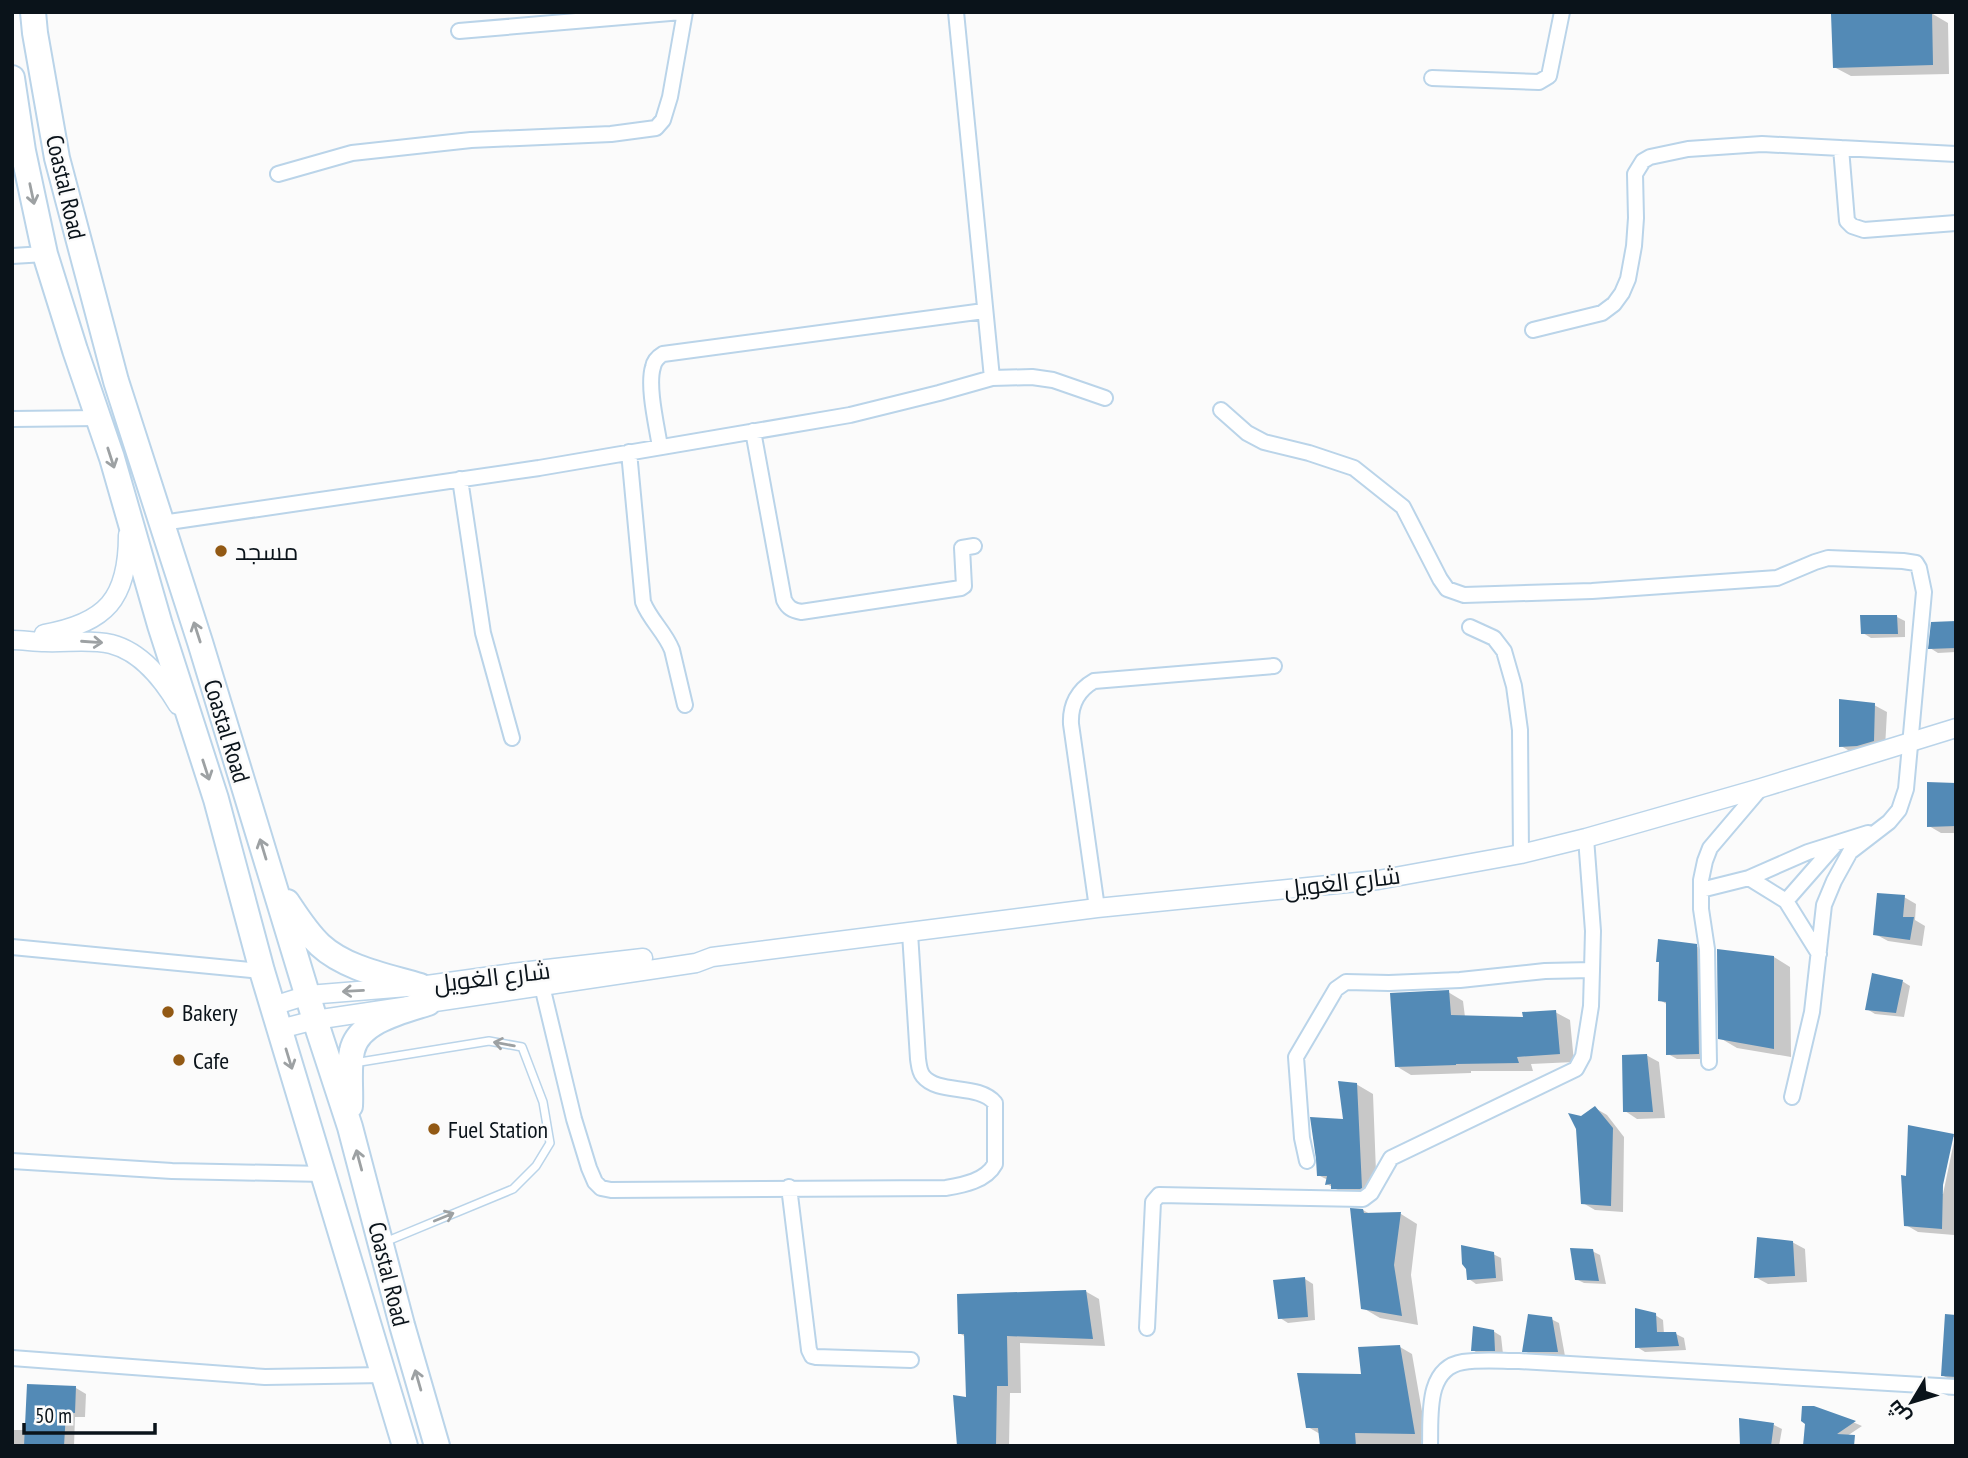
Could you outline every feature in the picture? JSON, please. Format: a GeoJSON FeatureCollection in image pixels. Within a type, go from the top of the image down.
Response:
{"type":"FeatureCollection","features":[{"type":"Feature","properties":{"kind":"highway","name":"Coastal Road"},"geometry":{"type":"LineString","coordinates":[[33,12],[57,158],[116,381],[350,1128],[436,1446]]}},
{"type":"Feature","properties":{"kind":"highway","name":"Coastal Road"},"geometry":{"type":"LineString","coordinates":[[12,78],[23,151],[45,254],[216,799],[262,971],[405,1446]]}},
{"type":"Feature","properties":{"kind":"highway"},"geometry":{"type":"LineString","coordinates":[[274,883],[322,947],[342,960],[424,995]]}},
{"type":"Feature","properties":{"kind":"highway"},"geometry":{"type":"LineString","coordinates":[[350,1128],[352,1048],[361,1033],[424,995]]}},
{"type":"Feature","properties":{"kind":"street"},"geometry":{"type":"LineString","coordinates":[[278,174],[352,153],[471,140],[611,134],[656,128],[663,120],[670,97],[683,12],[459,31]]}},
{"type":"Feature","properties":{"kind":"street"},"geometry":{"type":"LineString","coordinates":[[956,12],[992,378]]}},
{"type":"Feature","properties":{"kind":"street"},"geometry":{"type":"LineString","coordinates":[[1432,78],[1539,82],[1545,80],[1549,76],[1562,12]]}},
{"type":"Feature","properties":{"kind":"street"},"geometry":{"type":"LineString","coordinates":[[1533,330],[1602,313],[1614,304],[1622,293],[1628,279],[1634,246],[1635,174],[1643,161],[1650,157],[1688,149],[1762,145],[1956,154]]}},
{"type":"Feature","properties":{"kind":"street"},"geometry":{"type":"LineString","coordinates":[[1841,148],[1847,221],[1852,226],[1864,230],[1956,223]]}},
{"type":"Feature","properties":{"kind":"street"},"geometry":{"type":"LineString","coordinates":[[12,256],[45,254]]}},
{"type":"Feature","properties":{"kind":"street"},"geometry":{"type":"LineString","coordinates":[[660,447],[652,384],[653,367],[657,357],[663,354],[985,311]]}},
{"type":"Feature","properties":{"kind":"street"},"geometry":{"type":"LineString","coordinates":[[162,523],[539,468],[850,415],[992,378],[1045,378],[1105,398]]}},
{"type":"Feature","properties":{"kind":"street"},"geometry":{"type":"LineString","coordinates":[[1221,410],[1247,433],[1264,442],[1354,468],[1403,507],[1440,579],[1447,589],[1464,595],[1592,591],[1777,578],[1828,558],[1916,562],[1924,592],[1906,789],[1899,810],[1889,822],[1850,852],[1824,905],[1812,1012],[1792,1097]]}},
{"type":"Feature","properties":{"kind":"street"},"geometry":{"type":"LineString","coordinates":[[12,419],[98,418]]}},
{"type":"Feature","properties":{"kind":"street"},"geometry":{"type":"LineString","coordinates":[[752,432],[784,600],[793,611],[961,588],[964,586],[961,550],[963,547],[974,546]]}},
{"type":"Feature","properties":{"kind":"street"},"geometry":{"type":"LineString","coordinates":[[629,452],[643,602],[647,613],[672,650],[685,705]]}},
{"type":"Feature","properties":{"kind":"street"},"geometry":{"type":"LineString","coordinates":[[460,479],[483,634],[512,738]]}},
{"type":"Feature","properties":{"kind":"street"},"geometry":{"type":"LineString","coordinates":[[18,640],[85,624],[102,614],[114,598],[123,578],[128,557],[128,515]]}},
{"type":"Feature","properties":{"kind":"street"},"geometry":{"type":"LineString","coordinates":[[1470,627],[1494,638],[1504,651],[1514,686],[1520,730],[1521,855]]}},
{"type":"Feature","properties":{"kind":"street"},"geometry":{"type":"LineString","coordinates":[[18,640],[113,644],[155,672],[194,731]]}},
{"type":"Feature","properties":{"kind":"street"},"geometry":{"type":"LineString","coordinates":[[1097,908],[1070,714],[1082,690],[1094,681],[1274,666]]}},
{"type":"Feature","properties":{"kind":"street","name":"شارع الغويل"},"geometry":{"type":"LineString","coordinates":[[276,1017],[308,995],[424,995],[542,986],[696,963],[712,957],[1097,908],[1378,880],[1521,855],[1586,838],[1762,788],[1956,728]]}},
{"type":"Feature","properties":{"kind":"street"},"geometry":{"type":"LineString","coordinates":[[1709,1062],[1707,949],[1701,909],[1705,861],[1710,848],[1762,788]]}},
{"type":"Feature","properties":{"kind":"street"},"geometry":{"type":"LineString","coordinates":[[1701,890],[1749,878],[1808,852],[1879,829]]}},
{"type":"Feature","properties":{"kind":"street"},"geometry":{"type":"LineString","coordinates":[[1147,1328],[1153,1202],[1159,1195],[1363,1199],[1371,1194],[1391,1157],[1576,1069],[1583,1056],[1591,1006],[1592,931],[1586,838]]}},
{"type":"Feature","properties":{"kind":"street"},"geometry":{"type":"LineString","coordinates":[[1786,901],[1838,842]]}},
{"type":"Feature","properties":{"kind":"street"},"geometry":{"type":"LineString","coordinates":[[1749,878],[1786,901],[1819,954]]}},
{"type":"Feature","properties":{"kind":"street"},"geometry":{"type":"LineString","coordinates":[[542,986],[574,1119],[589,1168],[601,1188],[946,1188],[964,1185],[992,1170],[995,1164],[995,1103],[981,1093],[929,1081],[921,1073],[910,933]]}},
{"type":"Feature","properties":{"kind":"street"},"geometry":{"type":"LineString","coordinates":[[12,947],[262,971]]}},
{"type":"Feature","properties":{"kind":"street","name":"شارع الغويل"},"geometry":{"type":"LineString","coordinates":[[276,1017],[315,1020],[424,995],[690,952],[712,957]]}},
{"type":"Feature","properties":{"kind":"street"},"geometry":{"type":"LineString","coordinates":[[1307,1161],[1302,1138],[1296,1057],[1341,984],[1460,980],[1545,971],[1592,970]]}},
{"type":"Feature","properties":{"kind":"street"},"geometry":{"type":"LineString","coordinates":[[12,1161],[172,1171],[324,1174]]}},
{"type":"Feature","properties":{"kind":"street"},"geometry":{"type":"LineString","coordinates":[[789,1188],[809,1350],[812,1356],[911,1360]]}},
{"type":"Feature","properties":{"kind":"street"},"geometry":{"type":"LineString","coordinates":[[12,1358],[265,1377],[384,1375]]}},
{"type":"Feature","properties":{"kind":"street"},"geometry":{"type":"LineString","coordinates":[[1430,1446],[1434,1387],[1442,1373],[1462,1362],[1519,1361],[1956,1387]]}},
{"type":"Feature","properties":{"kind":"lane"},"geometry":{"type":"LineString","coordinates":[[351,1063],[489,1041],[522,1047],[543,1102],[550,1143],[536,1167],[513,1189],[381,1243]]}},
{"type":"Feature","properties":{"kind":"building"},"geometry":{"type":"Polygon","coordinates":[[[1932,12],[1933,65],[1833,68],[1831,14],[1932,12]]]}},
{"type":"Feature","properties":{"kind":"building"},"geometry":{"type":"Polygon","coordinates":[[[1860,615],[1897,615],[1898,634],[1861,634],[1860,615]]]}},
{"type":"Feature","properties":{"kind":"building"},"geometry":{"type":"Polygon","coordinates":[[[1956,621],[1956,648],[1928,649],[1931,622],[1956,621]]]}},
{"type":"Feature","properties":{"kind":"building"},"geometry":{"type":"Polygon","coordinates":[[[1839,699],[1875,703],[1874,741],[1839,747],[1839,699]]]}},
{"type":"Feature","properties":{"kind":"building"},"geometry":{"type":"Polygon","coordinates":[[[1927,782],[1956,783],[1956,826],[1927,827],[1927,782]]]}},
{"type":"Feature","properties":{"kind":"building"},"geometry":{"type":"Polygon","coordinates":[[[1877,893],[1905,895],[1903,917],[1914,917],[1910,940],[1873,935],[1877,893]]]}},
{"type":"Feature","properties":{"kind":"building"},"geometry":{"type":"Polygon","coordinates":[[[1658,939],[1697,944],[1699,1054],[1666,1055],[1666,1002],[1658,1001],[1658,939]]]}},
{"type":"Feature","properties":{"kind":"building"},"geometry":{"type":"Polygon","coordinates":[[[1717,949],[1774,956],[1774,1049],[1718,1039],[1717,949]]]}},
{"type":"Feature","properties":{"kind":"building"},"geometry":{"type":"Polygon","coordinates":[[[1872,973],[1903,980],[1896,1013],[1865,1010],[1872,973]]]}},
{"type":"Feature","properties":{"kind":"building"},"geometry":{"type":"Polygon","coordinates":[[[1449,990],[1451,1015],[1523,1017],[1522,1012],[1556,1010],[1560,1054],[1517,1057],[1519,1063],[1395,1067],[1390,993],[1449,990]]]}},
{"type":"Feature","properties":{"kind":"building"},"geometry":{"type":"Polygon","coordinates":[[[1647,1054],[1653,1112],[1623,1112],[1622,1055],[1647,1054]]]}},
{"type":"Feature","properties":{"kind":"building"},"geometry":{"type":"Polygon","coordinates":[[[1338,1081],[1357,1083],[1360,1189],[1331,1189],[1331,1184],[1325,1185],[1327,1176],[1317,1176],[1310,1117],[1343,1119],[1338,1081]]]}},
{"type":"Feature","properties":{"kind":"building"},"geometry":{"type":"Polygon","coordinates":[[[1595,1106],[1613,1128],[1611,1206],[1581,1204],[1576,1129],[1568,1113],[1581,1116],[1595,1106]]]}},
{"type":"Feature","properties":{"kind":"building"},"geometry":{"type":"Polygon","coordinates":[[[1908,1125],[1954,1134],[1943,1185],[1942,1229],[1904,1226],[1901,1175],[1906,1176],[1908,1125]]]}},
{"type":"Feature","properties":{"kind":"building"},"geometry":{"type":"Polygon","coordinates":[[[1350,1208],[1363,1209],[1364,1213],[1401,1212],[1394,1265],[1402,1316],[1361,1309],[1350,1208]]]}},
{"type":"Feature","properties":{"kind":"building"},"geometry":{"type":"Polygon","coordinates":[[[1757,1237],[1793,1241],[1795,1276],[1754,1278],[1757,1237]]]}},
{"type":"Feature","properties":{"kind":"building"},"geometry":{"type":"Polygon","coordinates":[[[1461,1245],[1494,1252],[1496,1278],[1467,1280],[1466,1269],[1462,1264],[1461,1245]]]}},
{"type":"Feature","properties":{"kind":"building"},"geometry":{"type":"Polygon","coordinates":[[[1570,1248],[1593,1249],[1599,1281],[1575,1280],[1570,1248]]]}},
{"type":"Feature","properties":{"kind":"building"},"geometry":{"type":"Polygon","coordinates":[[[1305,1277],[1308,1317],[1278,1319],[1273,1280],[1305,1277]]]}},
{"type":"Feature","properties":{"kind":"building"},"geometry":{"type":"Polygon","coordinates":[[[1086,1290],[1093,1339],[1007,1336],[1008,1386],[997,1386],[996,1446],[957,1446],[953,1395],[966,1397],[964,1334],[958,1334],[957,1294],[1086,1290]]]}},
{"type":"Feature","properties":{"kind":"building"},"geometry":{"type":"Polygon","coordinates":[[[1635,1308],[1656,1313],[1657,1332],[1676,1332],[1679,1346],[1635,1348],[1635,1308]]]}},
{"type":"Feature","properties":{"kind":"building"},"geometry":{"type":"Polygon","coordinates":[[[1528,1314],[1552,1317],[1558,1352],[1522,1352],[1528,1314]]]}},
{"type":"Feature","properties":{"kind":"building"},"geometry":{"type":"Polygon","coordinates":[[[1945,1314],[1956,1315],[1956,1377],[1941,1376],[1945,1314]]]}},
{"type":"Feature","properties":{"kind":"building"},"geometry":{"type":"Polygon","coordinates":[[[1473,1326],[1494,1330],[1495,1351],[1471,1351],[1473,1326]]]}},
{"type":"Feature","properties":{"kind":"building"},"geometry":{"type":"Polygon","coordinates":[[[1400,1345],[1415,1434],[1355,1433],[1356,1446],[1320,1446],[1318,1428],[1306,1428],[1297,1373],[1361,1374],[1358,1347],[1400,1345]]]}},
{"type":"Feature","properties":{"kind":"building"},"geometry":{"type":"Polygon","coordinates":[[[27,1384],[76,1386],[75,1413],[66,1412],[64,1446],[24,1446],[27,1384]]]}},
{"type":"Feature","properties":{"kind":"building"},"geometry":{"type":"Polygon","coordinates":[[[1802,1406],[1814,1406],[1856,1421],[1837,1434],[1855,1435],[1854,1446],[1803,1446],[1805,1424],[1801,1421],[1802,1406]]]}},
{"type":"Feature","properties":{"kind":"building"},"geometry":{"type":"Polygon","coordinates":[[[1739,1418],[1774,1423],[1771,1446],[1740,1446],[1739,1418]]]}},
{"type":"Feature","properties":{"kind":"place","name":"مسجد"},"geometry":{"type":"Point","coordinates":[221,551]}},
{"type":"Feature","properties":{"kind":"place","name":"Bakery"},"geometry":{"type":"Point","coordinates":[168,1012]}},
{"type":"Feature","properties":{"kind":"place","name":"Cafe"},"geometry":{"type":"Point","coordinates":[179,1060]}},
{"type":"Feature","properties":{"kind":"place","name":"Fuel Station"},"geometry":{"type":"Point","coordinates":[434,1129]}}]}
